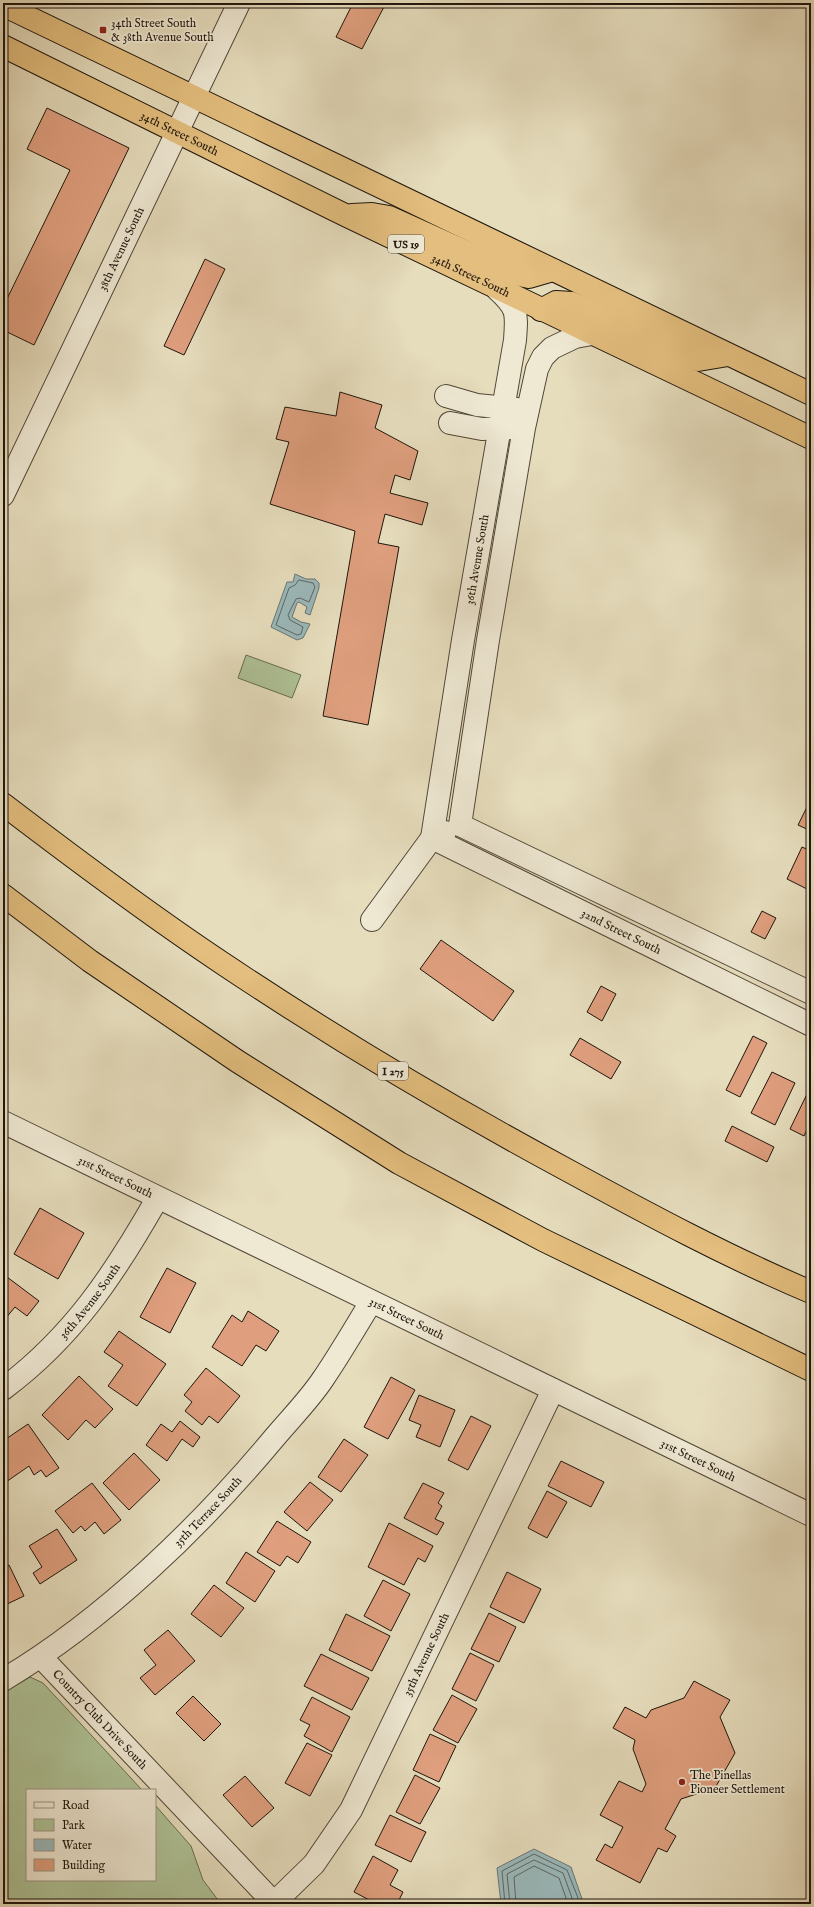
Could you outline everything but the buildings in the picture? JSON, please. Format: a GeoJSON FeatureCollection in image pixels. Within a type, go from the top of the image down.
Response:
{"type":"FeatureCollection","features":[{"type":"Feature","properties":{"kind":"highway"},"geometry":{"type":"LineString","coordinates":[[3,5],[811,394]]}},
{"type":"Feature","properties":{"kind":"highway","name":"34th Street South"},"geometry":{"type":"LineString","coordinates":[[3,46],[345,215],[811,438]]}},
{"type":"Feature","properties":{"kind":"highway"},"geometry":{"type":"LineString","coordinates":[[345,215],[372,214],[389,217],[515,274],[529,277],[553,270]]}},
{"type":"Feature","properties":{"kind":"highway"},"geometry":{"type":"LineString","coordinates":[[541,310],[556,302],[572,303],[698,360],[728,355]]}},
{"type":"Feature","properties":{"kind":"highway","name":"I 275"},"geometry":{"type":"LineString","coordinates":[[3,804],[102,879],[209,955],[359,1051],[493,1130],[656,1219],[811,1292]]}},
{"type":"Feature","properties":{"kind":"highway"},"geometry":{"type":"LineString","coordinates":[[3,895],[102,970],[237,1061],[399,1163],[543,1240],[811,1370]]}},
{"type":"Feature","properties":{"kind":"street","name":"38th Avenue South"},"geometry":{"type":"LineString","coordinates":[[3,495],[239,3]]}},
{"type":"Feature","properties":{"kind":"street","name":"36th Avenue South"},"geometry":{"type":"LineString","coordinates":[[372,920],[432,838],[500,418],[515,340],[516,313],[507,298],[497,288]]}},
{"type":"Feature","properties":{"kind":"street","name":"36th Avenue South"},"geometry":{"type":"LineString","coordinates":[[432,838],[460,824],[488,640],[526,419],[537,369],[543,357],[552,348],[563,341],[592,334]]}},
{"type":"Feature","properties":{"kind":"street"},"geometry":{"type":"LineString","coordinates":[[446,396],[477,405],[500,418],[526,419]]}},
{"type":"Feature","properties":{"kind":"street"},"geometry":{"type":"LineString","coordinates":[[450,423],[482,429],[500,418]]}},
{"type":"Feature","properties":{"kind":"street"},"geometry":{"type":"LineString","coordinates":[[460,824],[811,993]]}},
{"type":"Feature","properties":{"kind":"street","name":"32nd Street South"},"geometry":{"type":"LineString","coordinates":[[432,838],[811,1025]]}},
{"type":"Feature","properties":{"kind":"street","name":"31st Street South"},"geometry":{"type":"LineString","coordinates":[[3,1122],[157,1199],[811,1515]]}},
{"type":"Feature","properties":{"kind":"street","name":"36th Avenue South"},"geometry":{"type":"LineString","coordinates":[[3,1389],[62,1338],[87,1308],[125,1255],[157,1199]]}},
{"type":"Feature","properties":{"kind":"street","name":"35th Terrace South"},"geometry":{"type":"LineString","coordinates":[[3,1680],[41,1658],[122,1592],[204,1515],[249,1467],[323,1380],[371,1302]]}},
{"type":"Feature","properties":{"kind":"street","name":"35th Avenue South"},"geometry":{"type":"LineString","coordinates":[[274,1903],[314,1864],[351,1810],[553,1390]]}},
{"type":"Feature","properties":{"kind":"street","name":"Country Club Drive South"},"geometry":{"type":"LineString","coordinates":[[41,1658],[274,1903]]}},
{"type":"Feature","properties":{"kind":"green space"},"geometry":{"type":"Polygon","coordinates":[[[246,655],[301,675],[292,698],[238,678],[246,655]]]}},
{"type":"Feature","properties":{"kind":"green space"},"geometry":{"type":"Polygon","coordinates":[[[30,1677],[43,1683],[141,1789],[26,1789],[26,1881],[156,1881],[156,1806],[191,1846],[203,1880],[221,1904],[3,1904],[3,1693],[30,1677]]]}},
{"type":"Feature","properties":{"kind":"water"},"geometry":{"type":"Polygon","coordinates":[[[295,574],[306,579],[315,579],[319,583],[319,588],[310,615],[305,613],[307,607],[299,602],[297,603],[292,617],[301,622],[310,624],[303,638],[297,640],[271,627],[287,582],[293,582],[295,574]]]}},
{"type":"Feature","properties":{"kind":"water"},"geometry":{"type":"Polygon","coordinates":[[[534,1849],[571,1867],[582,1899],[580,1904],[501,1904],[497,1868],[534,1849]]]}},
{"type":"Feature","properties":{"kind":"place","name":"34th Street South & 38th Avenue South"},"geometry":{"type":"Point","coordinates":[103,30]}},
{"type":"Feature","properties":{"kind":"place","name":"The Pinellas Pioneer Settlement"},"geometry":{"type":"Point","coordinates":[682,1782]}}]}
